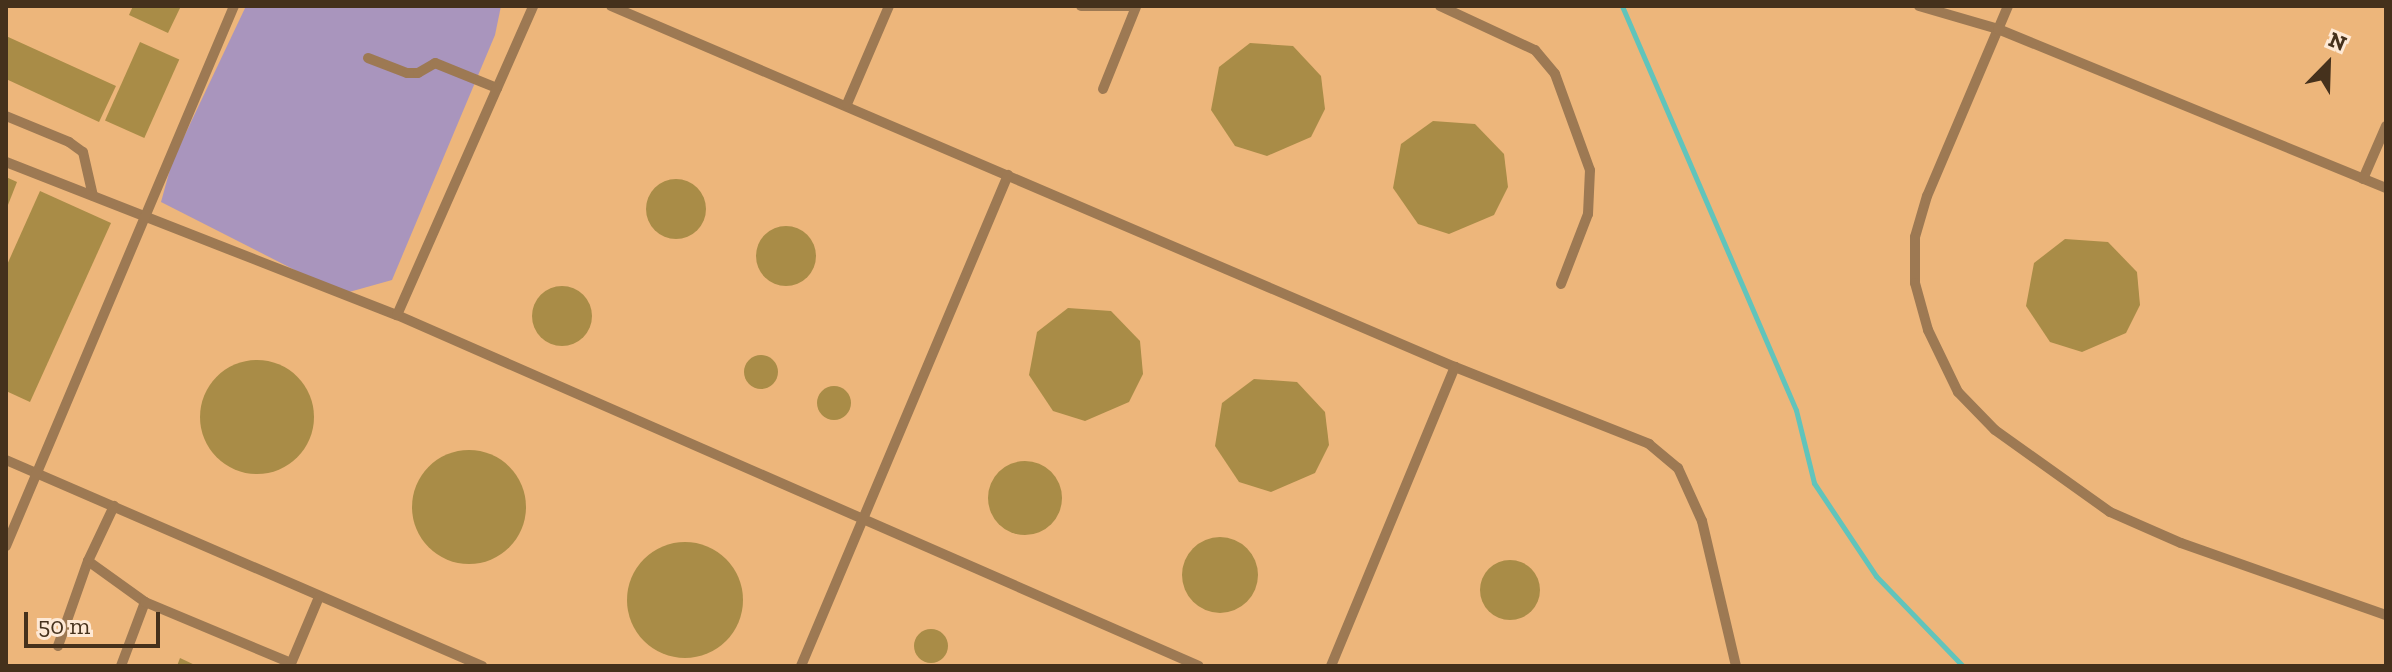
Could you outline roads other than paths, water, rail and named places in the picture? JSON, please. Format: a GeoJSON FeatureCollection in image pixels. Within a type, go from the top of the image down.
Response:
{"type":"FeatureCollection","features":[{"type":"Feature","properties":{"kind":"lane"},"geometry":{"type":"LineString","coordinates":[[6,546],[234,6]]}},
{"type":"Feature","properties":{"kind":"lane"},"geometry":{"type":"LineString","coordinates":[[397,315],[533,6]]}},
{"type":"Feature","properties":{"kind":"lane"},"geometry":{"type":"LineString","coordinates":[[611,6],[847,104],[1455,367],[1649,444],[1678,468],[1702,521],[1736,666]]}},
{"type":"Feature","properties":{"kind":"lane"},"geometry":{"type":"LineString","coordinates":[[847,104],[889,6]]}},
{"type":"Feature","properties":{"kind":"lane"},"geometry":{"type":"LineString","coordinates":[[1081,6],[1136,6],[1103,89]]}},
{"type":"Feature","properties":{"kind":"lane"},"geometry":{"type":"LineString","coordinates":[[1440,6],[1535,50],[1555,74],[1590,170],[1588,214],[1561,284]]}},
{"type":"Feature","properties":{"kind":"lane"},"geometry":{"type":"LineString","coordinates":[[1919,6],[1998,29],[2386,188]]}},
{"type":"Feature","properties":{"kind":"lane"},"geometry":{"type":"LineString","coordinates":[[2008,6],[1927,196],[1915,237],[1915,283],[1925,318],[1958,392],[1995,430],[2110,512],[2181,543],[2386,615]]}},
{"type":"Feature","properties":{"kind":"lane"},"geometry":{"type":"LineString","coordinates":[[368,58],[407,73],[418,73],[435,63],[497,88]]}},
{"type":"Feature","properties":{"kind":"lane"},"geometry":{"type":"LineString","coordinates":[[6,116],[69,142],[83,152],[93,196]]}},
{"type":"Feature","properties":{"kind":"lane"},"geometry":{"type":"LineString","coordinates":[[2363,179],[2386,126]]}},
{"type":"Feature","properties":{"kind":"lane"},"geometry":{"type":"LineString","coordinates":[[6,162],[397,315],[1199,666]]}},
{"type":"Feature","properties":{"kind":"lane"},"geometry":{"type":"LineString","coordinates":[[801,666],[1008,175]]}},
{"type":"Feature","properties":{"kind":"lane"},"geometry":{"type":"LineString","coordinates":[[1331,666],[1455,367]]}},
{"type":"Feature","properties":{"kind":"lane"},"geometry":{"type":"LineString","coordinates":[[6,460],[482,666]]}},
{"type":"Feature","properties":{"kind":"lane"},"geometry":{"type":"LineString","coordinates":[[58,646],[88,561],[114,506]]}},
{"type":"Feature","properties":{"kind":"lane"},"geometry":{"type":"LineString","coordinates":[[88,561],[145,602],[290,664],[319,597]]}},
{"type":"Feature","properties":{"kind":"lane"},"geometry":{"type":"LineString","coordinates":[[121,666],[145,602]]}},
{"type":"Feature","properties":{"kind":"waterway"},"geometry":{"type":"LineString","coordinates":[[1622,6],[1796,410],[1814,483],[1876,576],[1963,666]]}}]}
